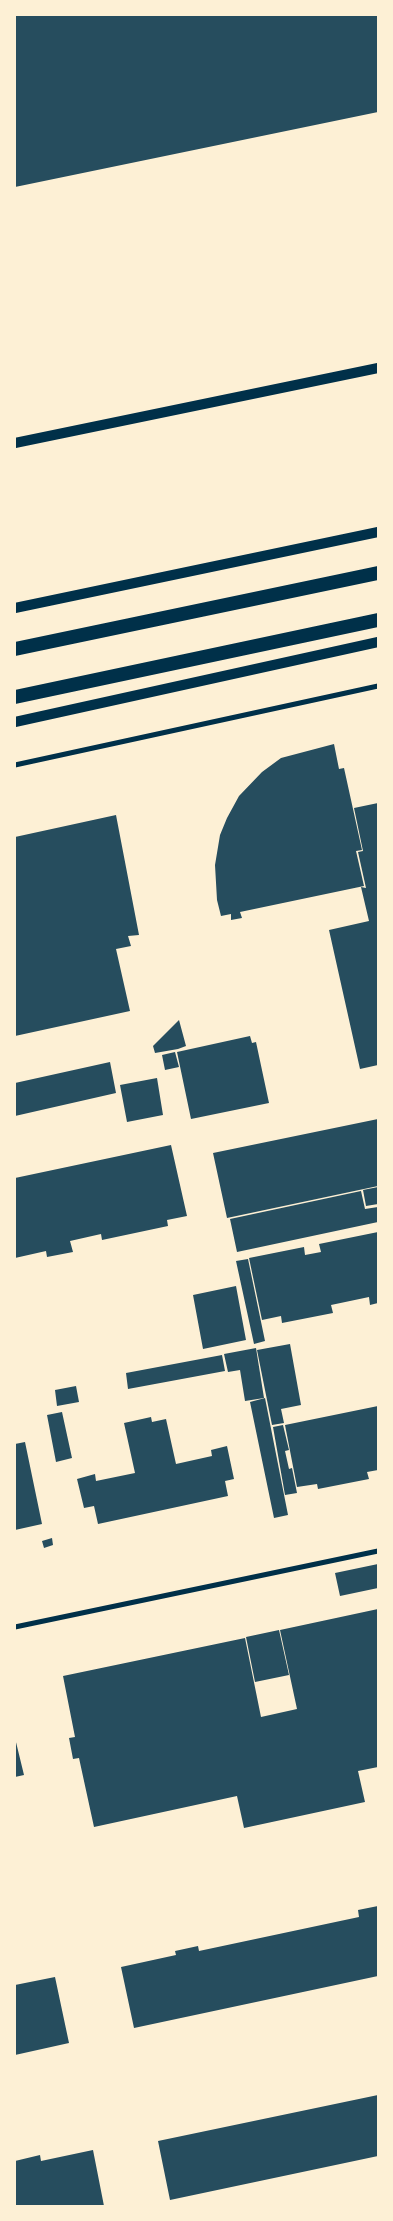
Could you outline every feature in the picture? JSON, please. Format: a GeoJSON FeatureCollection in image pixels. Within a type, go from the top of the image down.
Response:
{"type":"FeatureCollection","features":[{"type":"Feature","properties":{"kind":"highway"},"geometry":{"type":"LineString","coordinates":[[15,649],[378,573]]}},
{"type":"Feature","properties":{"kind":"highway"},"geometry":{"type":"LineString","coordinates":[[15,697],[378,620]]}},
{"type":"Feature","properties":{"kind":"main road"},"geometry":{"type":"LineString","coordinates":[[15,443],[378,368]]}},
{"type":"Feature","properties":{"kind":"main road"},"geometry":{"type":"LineString","coordinates":[[15,608],[378,532]]}},
{"type":"Feature","properties":{"kind":"main road"},"geometry":{"type":"LineString","coordinates":[[15,722],[378,642]]}},
{"type":"Feature","properties":{"kind":"street"},"geometry":{"type":"LineString","coordinates":[[15,765],[378,686]]}},
{"type":"Feature","properties":{"kind":"street"},"geometry":{"type":"LineString","coordinates":[[15,1627],[378,1552]]}},
{"type":"Feature","properties":{"kind":"building"},"geometry":{"type":"Polygon","coordinates":[[[15,15],[378,15],[378,112],[15,187],[15,15]]]}},
{"type":"Feature","properties":{"kind":"building"},"geometry":{"type":"Polygon","coordinates":[[[334,744],[339,769],[344,768],[362,850],[356,851],[364,886],[240,912],[242,918],[231,920],[231,914],[221,916],[217,900],[215,865],[220,835],[239,796],[262,772],[281,758],[334,744]]]}},
{"type":"Feature","properties":{"kind":"building"},"geometry":{"type":"Polygon","coordinates":[[[378,803],[378,1065],[360,1069],[329,930],[369,921],[361,887],[366,888],[358,852],[363,851],[354,808],[378,803]]]}},
{"type":"Feature","properties":{"kind":"building"},"geometry":{"type":"Polygon","coordinates":[[[116,815],[139,935],[128,936],[131,946],[116,949],[130,1011],[15,1036],[15,837],[116,815]]]}},
{"type":"Feature","properties":{"kind":"building"},"geometry":{"type":"Polygon","coordinates":[[[179,1020],[186,1046],[155,1053],[153,1046],[179,1020]]]}},
{"type":"Feature","properties":{"kind":"building"},"geometry":{"type":"Polygon","coordinates":[[[250,1036],[252,1043],[256,1042],[269,1103],[191,1119],[177,1052],[250,1036]]]}},
{"type":"Feature","properties":{"kind":"building"},"geometry":{"type":"Polygon","coordinates":[[[175,1052],[179,1067],[165,1070],[162,1055],[175,1052]]]}},
{"type":"Feature","properties":{"kind":"building"},"geometry":{"type":"Polygon","coordinates":[[[110,1062],[116,1093],[15,1116],[15,1083],[110,1062]]]}},
{"type":"Feature","properties":{"kind":"building"},"geometry":{"type":"Polygon","coordinates":[[[157,1078],[163,1115],[127,1122],[120,1085],[157,1078]]]}},
{"type":"Feature","properties":{"kind":"building"},"geometry":{"type":"Polygon","coordinates":[[[378,1119],[378,1186],[227,1218],[213,1153],[378,1119]]]}},
{"type":"Feature","properties":{"kind":"building"},"geometry":{"type":"Polygon","coordinates":[[[171,1145],[187,1216],[167,1220],[168,1226],[102,1240],[101,1234],[70,1241],[73,1252],[47,1257],[46,1251],[15,1258],[15,1178],[171,1145]]]}},
{"type":"Feature","properties":{"kind":"building"},"geometry":{"type":"Polygon","coordinates":[[[378,1187],[378,1204],[366,1206],[363,1190],[378,1187]]]}},
{"type":"Feature","properties":{"kind":"building"},"geometry":{"type":"Polygon","coordinates":[[[361,1191],[365,1209],[378,1207],[378,1222],[237,1252],[230,1219],[361,1191]]]}},
{"type":"Feature","properties":{"kind":"building"},"geometry":{"type":"Polygon","coordinates":[[[378,1232],[378,1303],[370,1305],[369,1297],[331,1305],[333,1313],[282,1323],[281,1316],[262,1320],[249,1258],[304,1247],[305,1255],[321,1252],[319,1244],[378,1232]]]}},
{"type":"Feature","properties":{"kind":"building"},"geometry":{"type":"Polygon","coordinates":[[[248,1259],[265,1341],[254,1344],[236,1261],[248,1259]]]}},
{"type":"Feature","properties":{"kind":"building"},"geometry":{"type":"Polygon","coordinates":[[[236,1286],[246,1340],[203,1349],[193,1295],[236,1286]]]}},
{"type":"Feature","properties":{"kind":"building"},"geometry":{"type":"Polygon","coordinates":[[[290,1344],[301,1405],[281,1409],[284,1423],[272,1425],[257,1350],[290,1344]]]}},
{"type":"Feature","properties":{"kind":"building"},"geometry":{"type":"Polygon","coordinates":[[[256,1348],[264,1398],[245,1401],[240,1370],[228,1372],[224,1354],[256,1348]]]}},
{"type":"Feature","properties":{"kind":"building"},"geometry":{"type":"Polygon","coordinates":[[[222,1355],[225,1371],[128,1389],[126,1373],[222,1355]]]}},
{"type":"Feature","properties":{"kind":"building"},"geometry":{"type":"Polygon","coordinates":[[[76,1386],[79,1402],[57,1406],[55,1390],[76,1386]]]}},
{"type":"Feature","properties":{"kind":"building"},"geometry":{"type":"Polygon","coordinates":[[[265,1398],[288,1515],[274,1518],[250,1402],[265,1398]]]}},
{"type":"Feature","properties":{"kind":"building"},"geometry":{"type":"Polygon","coordinates":[[[378,1406],[378,1470],[367,1472],[369,1479],[318,1489],[317,1484],[297,1487],[285,1425],[378,1406]]]}},
{"type":"Feature","properties":{"kind":"building"},"geometry":{"type":"Polygon","coordinates":[[[62,1412],[72,1458],[56,1462],[47,1415],[62,1412]]]}},
{"type":"Feature","properties":{"kind":"building"},"geometry":{"type":"Polygon","coordinates":[[[151,1417],[152,1422],[166,1419],[176,1464],[212,1456],[211,1450],[227,1446],[234,1479],[225,1481],[228,1496],[98,1524],[94,1506],[84,1508],[77,1479],[95,1474],[96,1481],[135,1473],[124,1423],[151,1417]]]}},
{"type":"Feature","properties":{"kind":"building"},"geometry":{"type":"Polygon","coordinates":[[[283,1425],[289,1450],[285,1451],[289,1469],[292,1468],[297,1493],[285,1495],[273,1427],[283,1425]]]}},
{"type":"Feature","properties":{"kind":"building"},"geometry":{"type":"Polygon","coordinates":[[[25,1442],[42,1524],[15,1530],[15,1444],[25,1442]]]}},
{"type":"Feature","properties":{"kind":"building"},"geometry":{"type":"Polygon","coordinates":[[[52,1538],[53,1545],[44,1548],[42,1541],[52,1538]]]}},
{"type":"Feature","properties":{"kind":"building"},"geometry":{"type":"Polygon","coordinates":[[[378,1564],[378,1588],[340,1596],[335,1573],[378,1564]]]}},
{"type":"Feature","properties":{"kind":"building"},"geometry":{"type":"Polygon","coordinates":[[[378,1609],[378,1767],[358,1771],[365,1802],[244,1828],[237,1796],[94,1827],[79,1758],[73,1759],[69,1738],[75,1737],[63,1676],[245,1638],[261,1717],[297,1709],[280,1630],[378,1609]]]}},
{"type":"Feature","properties":{"kind":"building"},"geometry":{"type":"Polygon","coordinates":[[[279,1630],[289,1675],[255,1682],[246,1637],[279,1630]]]}},
{"type":"Feature","properties":{"kind":"building"},"geometry":{"type":"Polygon","coordinates":[[[15,1738],[24,1775],[15,1777],[15,1738]]]}},
{"type":"Feature","properties":{"kind":"building"},"geometry":{"type":"Polygon","coordinates":[[[378,1906],[378,1976],[134,2028],[121,1967],[176,1955],[175,1951],[198,1946],[199,1951],[359,1917],[358,1910],[378,1906]]]}},
{"type":"Feature","properties":{"kind":"building"},"geometry":{"type":"Polygon","coordinates":[[[55,1977],[69,2043],[15,2055],[15,1985],[55,1977]]]}},
{"type":"Feature","properties":{"kind":"building"},"geometry":{"type":"Polygon","coordinates":[[[378,2095],[378,2156],[170,2200],[158,2141],[378,2095]]]}},
{"type":"Feature","properties":{"kind":"building"},"geometry":{"type":"Polygon","coordinates":[[[93,2150],[104,2206],[15,2206],[15,2161],[40,2155],[41,2161],[93,2150]]]}}]}
